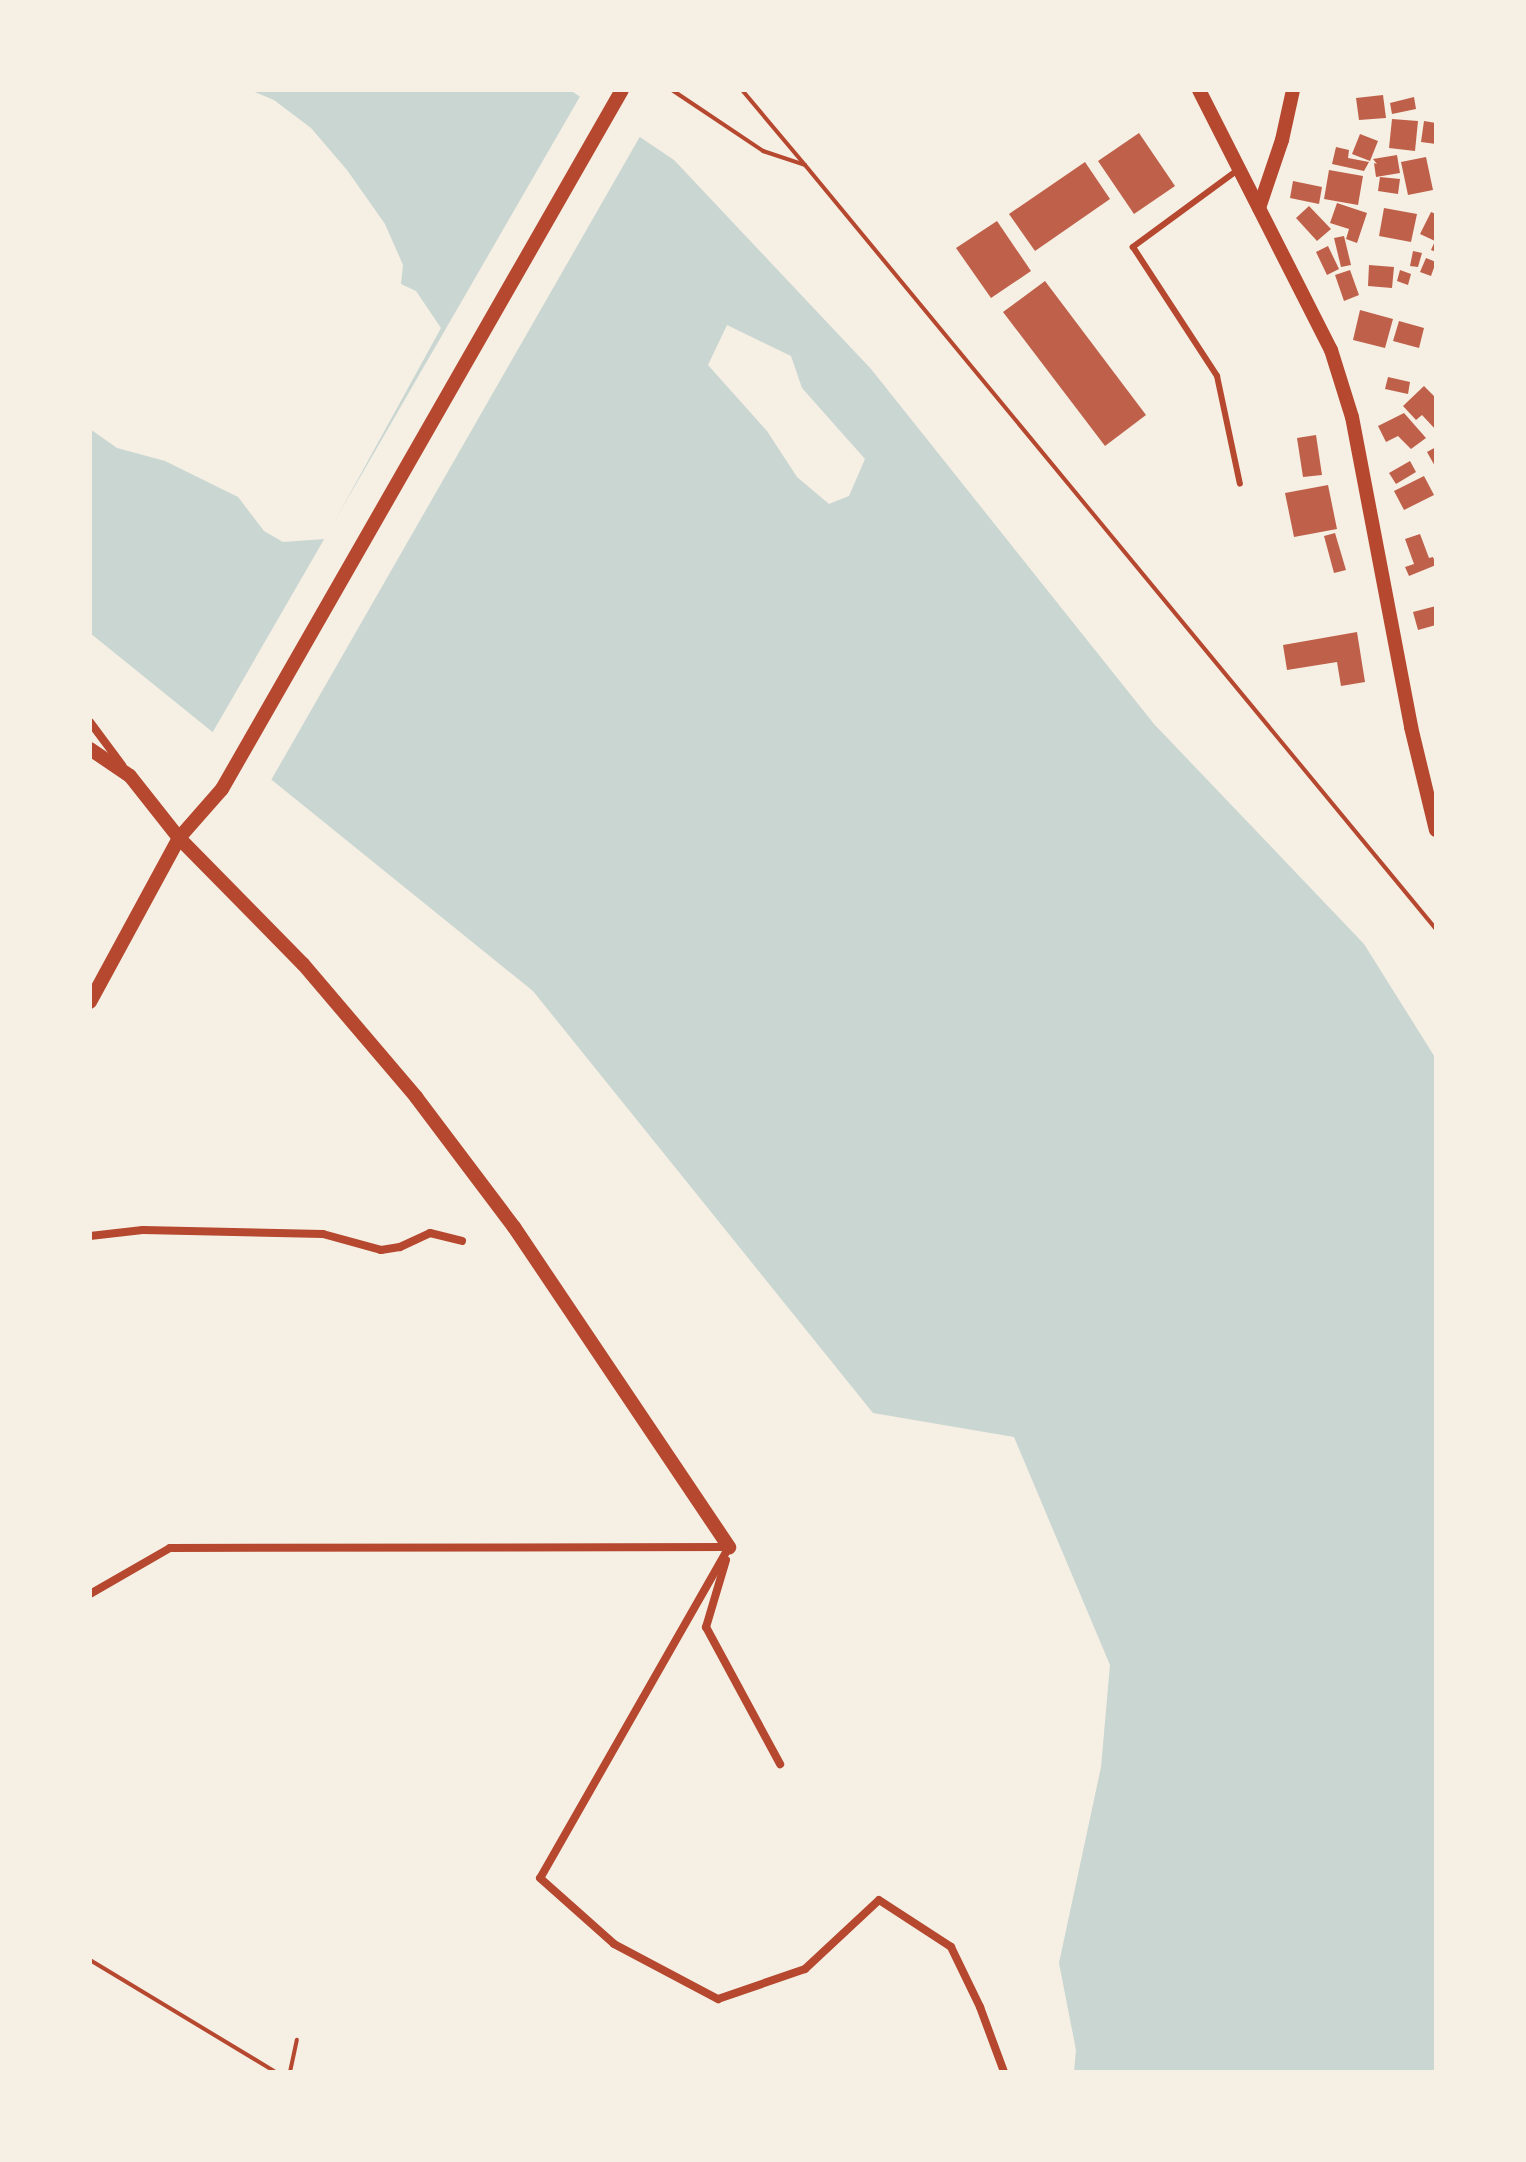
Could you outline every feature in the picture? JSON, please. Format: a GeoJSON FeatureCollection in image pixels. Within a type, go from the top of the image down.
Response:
{"type":"FeatureCollection","features":[{"type":"Feature","properties":{"kind":"street"},"geometry":{"type":"LineString","coordinates":[[90,1002],[179,838],[222,789],[622,90]]}},
{"type":"Feature","properties":{"kind":"street"},"geometry":{"type":"LineString","coordinates":[[1199,90],[1331,350],[1352,417],[1411,727],[1436,830]]}},
{"type":"Feature","properties":{"kind":"street"},"geometry":{"type":"LineString","coordinates":[[1259,208],[1282,140],[1293,90]]}},
{"type":"Feature","properties":{"kind":"street"},"geometry":{"type":"LineString","coordinates":[[90,722],[179,838],[303,964],[416,1097],[514,1227],[729,1547],[706,1627],[780,1764]]}},
{"type":"Feature","properties":{"kind":"street"},"geometry":{"type":"LineString","coordinates":[[90,749],[130,776]]}},
{"type":"Feature","properties":{"kind":"street"},"geometry":{"type":"LineString","coordinates":[[90,1236],[143,1230],[323,1234],[381,1250],[400,1247],[430,1233],[462,1241]]}},
{"type":"Feature","properties":{"kind":"street"},"geometry":{"type":"LineString","coordinates":[[90,1594],[170,1548],[729,1547]]}},
{"type":"Feature","properties":{"kind":"street"},"geometry":{"type":"LineString","coordinates":[[729,1547],[540,1878],[614,1944],[718,1999],[805,1969],[879,1900],[951,1947],[980,2007],[1004,2072]]}},
{"type":"Feature","properties":{"kind":"lane"},"geometry":{"type":"LineString","coordinates":[[1239,169],[1133,247],[1217,376],[1240,484]]}},
{"type":"Feature","properties":{"kind":"path"},"geometry":{"type":"LineString","coordinates":[[672,90],[763,151],[805,165]]}},
{"type":"Feature","properties":{"kind":"path"},"geometry":{"type":"LineString","coordinates":[[742,90],[1436,929]]}},
{"type":"Feature","properties":{"kind":"path"},"geometry":{"type":"LineString","coordinates":[[90,1960],[276,2072]]}},
{"type":"Feature","properties":{"kind":"path"},"geometry":{"type":"LineString","coordinates":[[290,2072],[297,2040]]}},
{"type":"Feature","properties":{"kind":"shaded area"},"geometry":{"type":"Polygon","coordinates":[[[250,90],[570,90],[674,160],[871,369],[1154,724],[1364,944],[1436,1059],[1436,2072],[1074,2072],[1076,2050],[1059,1963],[1101,1767],[1110,1665],[1014,1437],[873,1413],[533,991],[90,633],[90,429],[117,448],[165,461],[238,497],[264,531],[283,542],[325,539],[441,328],[416,291],[401,284],[403,265],[385,224],[347,170],[311,128],[274,100],[250,90]],[[727,325],[708,365],[767,431],[797,477],[829,504],[849,496],[865,459],[802,388],[791,356],[727,325]]]}},
{"type":"Feature","properties":{"kind":"pier"},"geometry":{"type":"Polygon","coordinates":[[[582,93],[642,133],[270,782],[211,735],[582,93]]]}},
{"type":"Feature","properties":{"kind":"building"},"geometry":{"type":"Polygon","coordinates":[[[1383,95],[1386,118],[1359,120],[1356,98],[1383,95]]]}},
{"type":"Feature","properties":{"kind":"building"},"geometry":{"type":"Polygon","coordinates":[[[1414,97],[1416,109],[1392,114],[1390,103],[1414,97]]]}},
{"type":"Feature","properties":{"kind":"building"},"geometry":{"type":"Polygon","coordinates":[[[1392,119],[1418,121],[1415,151],[1389,148],[1392,119]]]}},
{"type":"Feature","properties":{"kind":"building"},"geometry":{"type":"Polygon","coordinates":[[[1424,121],[1436,123],[1436,144],[1421,142],[1424,121]]]}},
{"type":"Feature","properties":{"kind":"building"},"geometry":{"type":"Polygon","coordinates":[[[1139,133],[1175,186],[1134,214],[1098,161],[1139,133]]]}},
{"type":"Feature","properties":{"kind":"building"},"geometry":{"type":"Polygon","coordinates":[[[1360,134],[1378,141],[1370,161],[1352,154],[1360,134]]]}},
{"type":"Feature","properties":{"kind":"building"},"geometry":{"type":"Polygon","coordinates":[[[1336,147],[1349,150],[1348,158],[1369,162],[1364,171],[1332,164],[1336,147]]]}},
{"type":"Feature","properties":{"kind":"building"},"geometry":{"type":"Polygon","coordinates":[[[1397,155],[1400,173],[1376,177],[1374,163],[1377,164],[1373,159],[1397,155]]]}},
{"type":"Feature","properties":{"kind":"building"},"geometry":{"type":"Polygon","coordinates":[[[1426,157],[1433,190],[1408,195],[1401,162],[1426,157]]]}},
{"type":"Feature","properties":{"kind":"building"},"geometry":{"type":"Polygon","coordinates":[[[1085,162],[1110,199],[1035,251],[1009,214],[1085,162]]]}},
{"type":"Feature","properties":{"kind":"building"},"geometry":{"type":"Polygon","coordinates":[[[1329,170],[1363,176],[1358,205],[1324,199],[1329,170]]]}},
{"type":"Feature","properties":{"kind":"building"},"geometry":{"type":"Polygon","coordinates":[[[1380,177],[1400,179],[1398,194],[1378,191],[1380,177]]]}},
{"type":"Feature","properties":{"kind":"building"},"geometry":{"type":"Polygon","coordinates":[[[1293,181],[1322,187],[1319,204],[1290,198],[1293,181]]]}},
{"type":"Feature","properties":{"kind":"building"},"geometry":{"type":"Polygon","coordinates":[[[1337,203],[1367,213],[1357,243],[1346,239],[1349,229],[1330,223],[1337,203]]]}},
{"type":"Feature","properties":{"kind":"building"},"geometry":{"type":"Polygon","coordinates":[[[1309,206],[1331,229],[1317,241],[1296,218],[1309,206]]]}},
{"type":"Feature","properties":{"kind":"building"},"geometry":{"type":"Polygon","coordinates":[[[1384,208],[1417,214],[1411,242],[1379,236],[1384,208]]]}},
{"type":"Feature","properties":{"kind":"building"},"geometry":{"type":"Polygon","coordinates":[[[1431,212],[1436,214],[1436,252],[1431,250],[1435,241],[1420,234],[1431,212]]]}},
{"type":"Feature","properties":{"kind":"building"},"geometry":{"type":"Polygon","coordinates":[[[997,221],[1031,271],[991,298],[956,248],[997,221]]]}},
{"type":"Feature","properties":{"kind":"building"},"geometry":{"type":"Polygon","coordinates":[[[1344,236],[1351,265],[1341,267],[1334,238],[1344,236]]]}},
{"type":"Feature","properties":{"kind":"building"},"geometry":{"type":"Polygon","coordinates":[[[1328,246],[1339,269],[1327,275],[1316,252],[1328,246]]]}},
{"type":"Feature","properties":{"kind":"building"},"geometry":{"type":"Polygon","coordinates":[[[1413,251],[1422,253],[1418,267],[1410,266],[1413,251]]]}},
{"type":"Feature","properties":{"kind":"building"},"geometry":{"type":"Polygon","coordinates":[[[1426,258],[1436,262],[1431,276],[1420,272],[1426,258]]]}},
{"type":"Feature","properties":{"kind":"building"},"geometry":{"type":"Polygon","coordinates":[[[1369,265],[1394,267],[1392,288],[1368,286],[1369,265]]]}},
{"type":"Feature","properties":{"kind":"building"},"geometry":{"type":"Polygon","coordinates":[[[1350,270],[1359,295],[1344,301],[1335,275],[1350,270]]]}},
{"type":"Feature","properties":{"kind":"building"},"geometry":{"type":"Polygon","coordinates":[[[1400,270],[1411,274],[1408,285],[1397,281],[1400,270]]]}},
{"type":"Feature","properties":{"kind":"building"},"geometry":{"type":"Polygon","coordinates":[[[1045,281],[1146,415],[1105,446],[1003,312],[1045,281]]]}},
{"type":"Feature","properties":{"kind":"building"},"geometry":{"type":"Polygon","coordinates":[[[1360,310],[1393,319],[1385,348],[1353,340],[1360,310]]]}},
{"type":"Feature","properties":{"kind":"building"},"geometry":{"type":"Polygon","coordinates":[[[1399,321],[1424,328],[1419,348],[1393,341],[1399,321]]]}},
{"type":"Feature","properties":{"kind":"building"},"geometry":{"type":"Polygon","coordinates":[[[1388,377],[1410,382],[1408,394],[1385,389],[1388,377]]]}},
{"type":"Feature","properties":{"kind":"building"},"geometry":{"type":"Polygon","coordinates":[[[1424,386],[1436,398],[1436,430],[1422,415],[1416,420],[1403,406],[1424,386]]]}},
{"type":"Feature","properties":{"kind":"building"},"geometry":{"type":"Polygon","coordinates":[[[1404,413],[1426,438],[1411,449],[1398,436],[1386,442],[1378,426],[1404,413]]]}},
{"type":"Feature","properties":{"kind":"building"},"geometry":{"type":"Polygon","coordinates":[[[1316,435],[1322,475],[1303,477],[1297,438],[1316,435]]]}},
{"type":"Feature","properties":{"kind":"building"},"geometry":{"type":"Polygon","coordinates":[[[1436,447],[1436,468],[1427,452],[1436,447]]]}},
{"type":"Feature","properties":{"kind":"building"},"geometry":{"type":"Polygon","coordinates":[[[1410,461],[1416,472],[1396,484],[1389,473],[1410,461]]]}},
{"type":"Feature","properties":{"kind":"building"},"geometry":{"type":"Polygon","coordinates":[[[1424,476],[1434,495],[1404,510],[1394,491],[1424,476]]]}},
{"type":"Feature","properties":{"kind":"building"},"geometry":{"type":"Polygon","coordinates":[[[1328,485],[1337,529],[1294,537],[1285,493],[1328,485]]]}},
{"type":"Feature","properties":{"kind":"building"},"geometry":{"type":"Polygon","coordinates":[[[1335,533],[1346,570],[1334,573],[1324,536],[1335,533]]]}},
{"type":"Feature","properties":{"kind":"building"},"geometry":{"type":"Polygon","coordinates":[[[1420,534],[1429,558],[1433,557],[1436,565],[1409,576],[1405,567],[1414,564],[1405,539],[1420,534]]]}},
{"type":"Feature","properties":{"kind":"building"},"geometry":{"type":"Polygon","coordinates":[[[1436,606],[1436,625],[1418,630],[1413,612],[1436,606]]]}},
{"type":"Feature","properties":{"kind":"building"},"geometry":{"type":"Polygon","coordinates":[[[1357,632],[1365,682],[1341,686],[1337,662],[1287,670],[1283,645],[1357,632]]]}}]}
